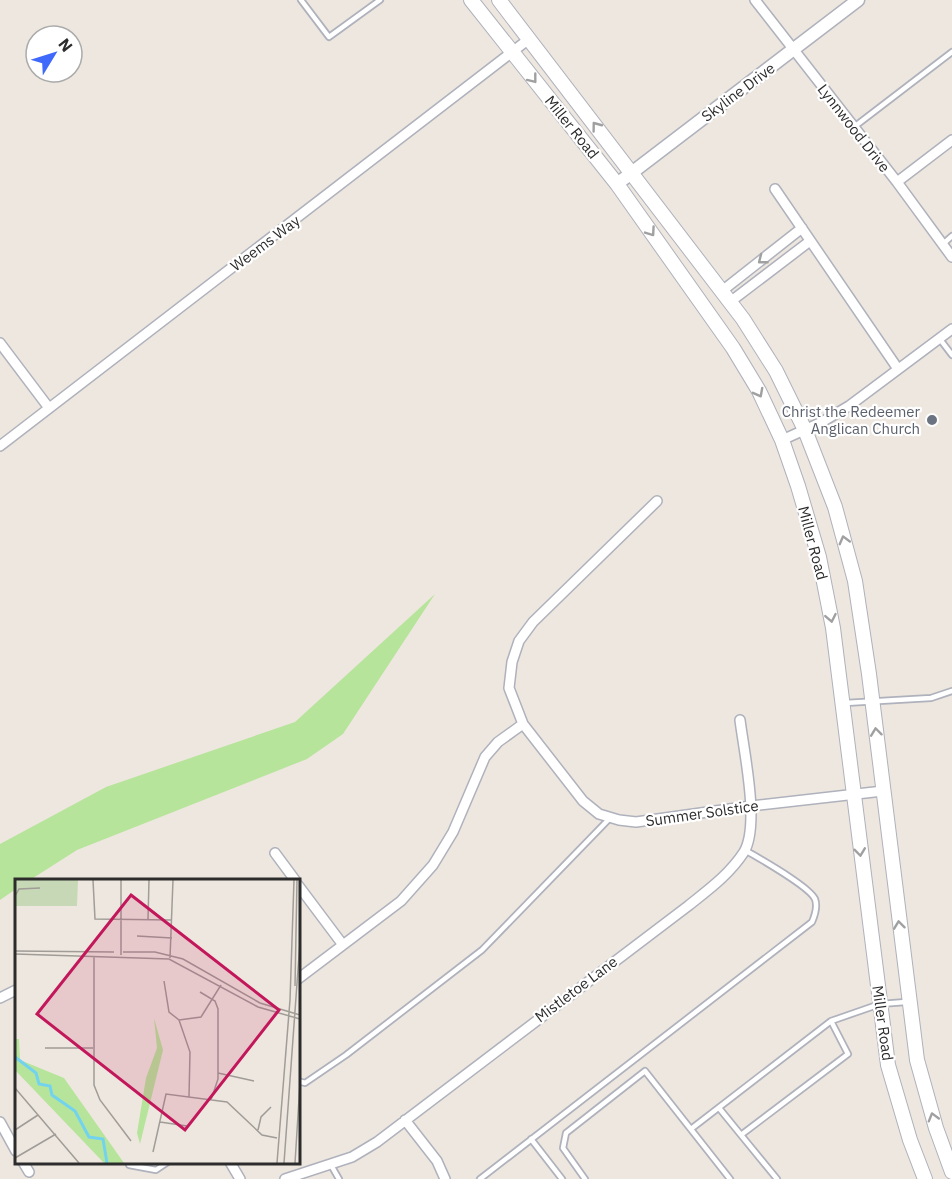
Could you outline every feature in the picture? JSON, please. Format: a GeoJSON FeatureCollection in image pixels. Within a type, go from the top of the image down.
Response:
{"type":"FeatureCollection","features":[{"type":"Feature","properties":{"kind":"main road","name":"Miller Road"},"geometry":{"type":"LineString","coordinates":[[471,0],[617,184],[734,348],[759,391],[782,440],[819,556],[833,628],[852,794],[888,1065],[910,1140],[925,1179]]}},
{"type":"Feature","properties":{"kind":"main road","name":"Miller Road"},"geometry":{"type":"LineString","coordinates":[[499,0],[761,344],[805,430],[835,507],[855,581],[917,1060],[936,1128],[952,1172]]}},
{"type":"Feature","properties":{"kind":"street","name":"Lynnwood Drive"},"geometry":{"type":"LineString","coordinates":[[755,0],[952,256]]}},
{"type":"Feature","properties":{"kind":"street","name":"Skyline Drive"},"geometry":{"type":"LineString","coordinates":[[617,184],[858,0]]}},
{"type":"Feature","properties":{"kind":"street","name":"Weems Way"},"geometry":{"type":"LineString","coordinates":[[0,446],[529,39]]}},
{"type":"Feature","properties":{"kind":"street"},"geometry":{"type":"LineString","coordinates":[[897,182],[952,140]]}},
{"type":"Feature","properties":{"kind":"street"},"geometry":{"type":"LineString","coordinates":[[775,189],[898,369]]}},
{"type":"Feature","properties":{"kind":"street"},"geometry":{"type":"LineString","coordinates":[[726,296],[801,228]]}},
{"type":"Feature","properties":{"kind":"street"},"geometry":{"type":"LineString","coordinates":[[726,296],[810,241]]}},
{"type":"Feature","properties":{"kind":"street"},"geometry":{"type":"LineString","coordinates":[[782,440],[849,406],[952,328]]}},
{"type":"Feature","properties":{"kind":"street"},"geometry":{"type":"LineString","coordinates":[[0,343],[49,408]]}},
{"type":"Feature","properties":{"kind":"street","name":"Summer Solstice"},"geometry":{"type":"LineString","coordinates":[[657,501],[533,622],[519,641],[512,662],[509,688],[523,724],[583,801],[599,814],[636,822],[883,791]]}},
{"type":"Feature","properties":{"kind":"street","name":"Mistletoe Lane"},"geometry":{"type":"LineString","coordinates":[[285,1179],[331,1165],[360,1152],[688,906],[728,873],[745,850],[751,827],[751,806],[740,720]]}},
{"type":"Feature","properties":{"kind":"street"},"geometry":{"type":"LineString","coordinates":[[300,977],[401,901],[433,865],[453,832],[484,757],[498,742],[523,724]]}},
{"type":"Feature","properties":{"kind":"street"},"geometry":{"type":"LineString","coordinates":[[275,853],[294,879]]}},
{"type":"Feature","properties":{"kind":"street"},"geometry":{"type":"LineString","coordinates":[[300,888],[343,945]]}},
{"type":"Feature","properties":{"kind":"street"},"geometry":{"type":"LineString","coordinates":[[0,998],[15,990]]}},
{"type":"Feature","properties":{"kind":"street"},"geometry":{"type":"LineString","coordinates":[[405,1120],[437,1161],[445,1179]]}},
{"type":"Feature","properties":{"kind":"street"},"geometry":{"type":"LineString","coordinates":[[0,1122],[15,1149]]}},
{"type":"Feature","properties":{"kind":"street"},"geometry":{"type":"LineString","coordinates":[[24,1164],[29,1172]]}},
{"type":"Feature","properties":{"kind":"street"},"geometry":{"type":"LineString","coordinates":[[231,1164],[240,1179]]}},
{"type":"Feature","properties":{"kind":"lane"},"geometry":{"type":"LineString","coordinates":[[301,0],[329,37],[380,0]]}},
{"type":"Feature","properties":{"kind":"lane"},"geometry":{"type":"LineString","coordinates":[[854,127],[952,52]]}},
{"type":"Feature","properties":{"kind":"lane"},"geometry":{"type":"LineString","coordinates":[[943,244],[952,236]]}},
{"type":"Feature","properties":{"kind":"lane"},"geometry":{"type":"LineString","coordinates":[[939,338],[952,355]]}},
{"type":"Feature","properties":{"kind":"lane"},"geometry":{"type":"LineString","coordinates":[[842,703],[931,698],[952,691]]}},
{"type":"Feature","properties":{"kind":"lane"},"geometry":{"type":"LineString","coordinates":[[300,1082],[305,1083],[346,1055],[482,950],[611,817]]}},
{"type":"Feature","properties":{"kind":"lane"},"geometry":{"type":"LineString","coordinates":[[480,1179],[812,922],[816,911],[814,899],[807,889],[745,850]]}},
{"type":"Feature","properties":{"kind":"lane"},"geometry":{"type":"LineString","coordinates":[[692,1130],[831,1021],[880,1004],[909,1002]]}},
{"type":"Feature","properties":{"kind":"lane"},"geometry":{"type":"LineString","coordinates":[[741,1135],[848,1054],[831,1021]]}},
{"type":"Feature","properties":{"kind":"lane"},"geometry":{"type":"LineString","coordinates":[[585,1179],[563,1148],[566,1133],[645,1071],[730,1179]]}},
{"type":"Feature","properties":{"kind":"lane"},"geometry":{"type":"LineString","coordinates":[[719,1108],[777,1179]]}},
{"type":"Feature","properties":{"kind":"lane"},"geometry":{"type":"LineString","coordinates":[[531,1139],[562,1179]]}},
{"type":"Feature","properties":{"kind":"lane"},"geometry":{"type":"LineString","coordinates":[[129,1164],[156,1170],[165,1164]]}},
{"type":"Feature","properties":{"kind":"lane"},"geometry":{"type":"LineString","coordinates":[[331,1165],[339,1179]]}},
{"type":"Feature","properties":{"kind":"green space"},"geometry":{"type":"Polygon","coordinates":[[[435,594],[343,734],[307,759],[77,850],[32,879],[15,879],[15,890],[0,900],[0,844],[106,787],[295,722],[435,594]]]}},
{"type":"Feature","properties":{"kind":"place","name":"Christ the Redeemer Anglican Church"},"geometry":{"type":"Point","coordinates":[932,420]}}]}
